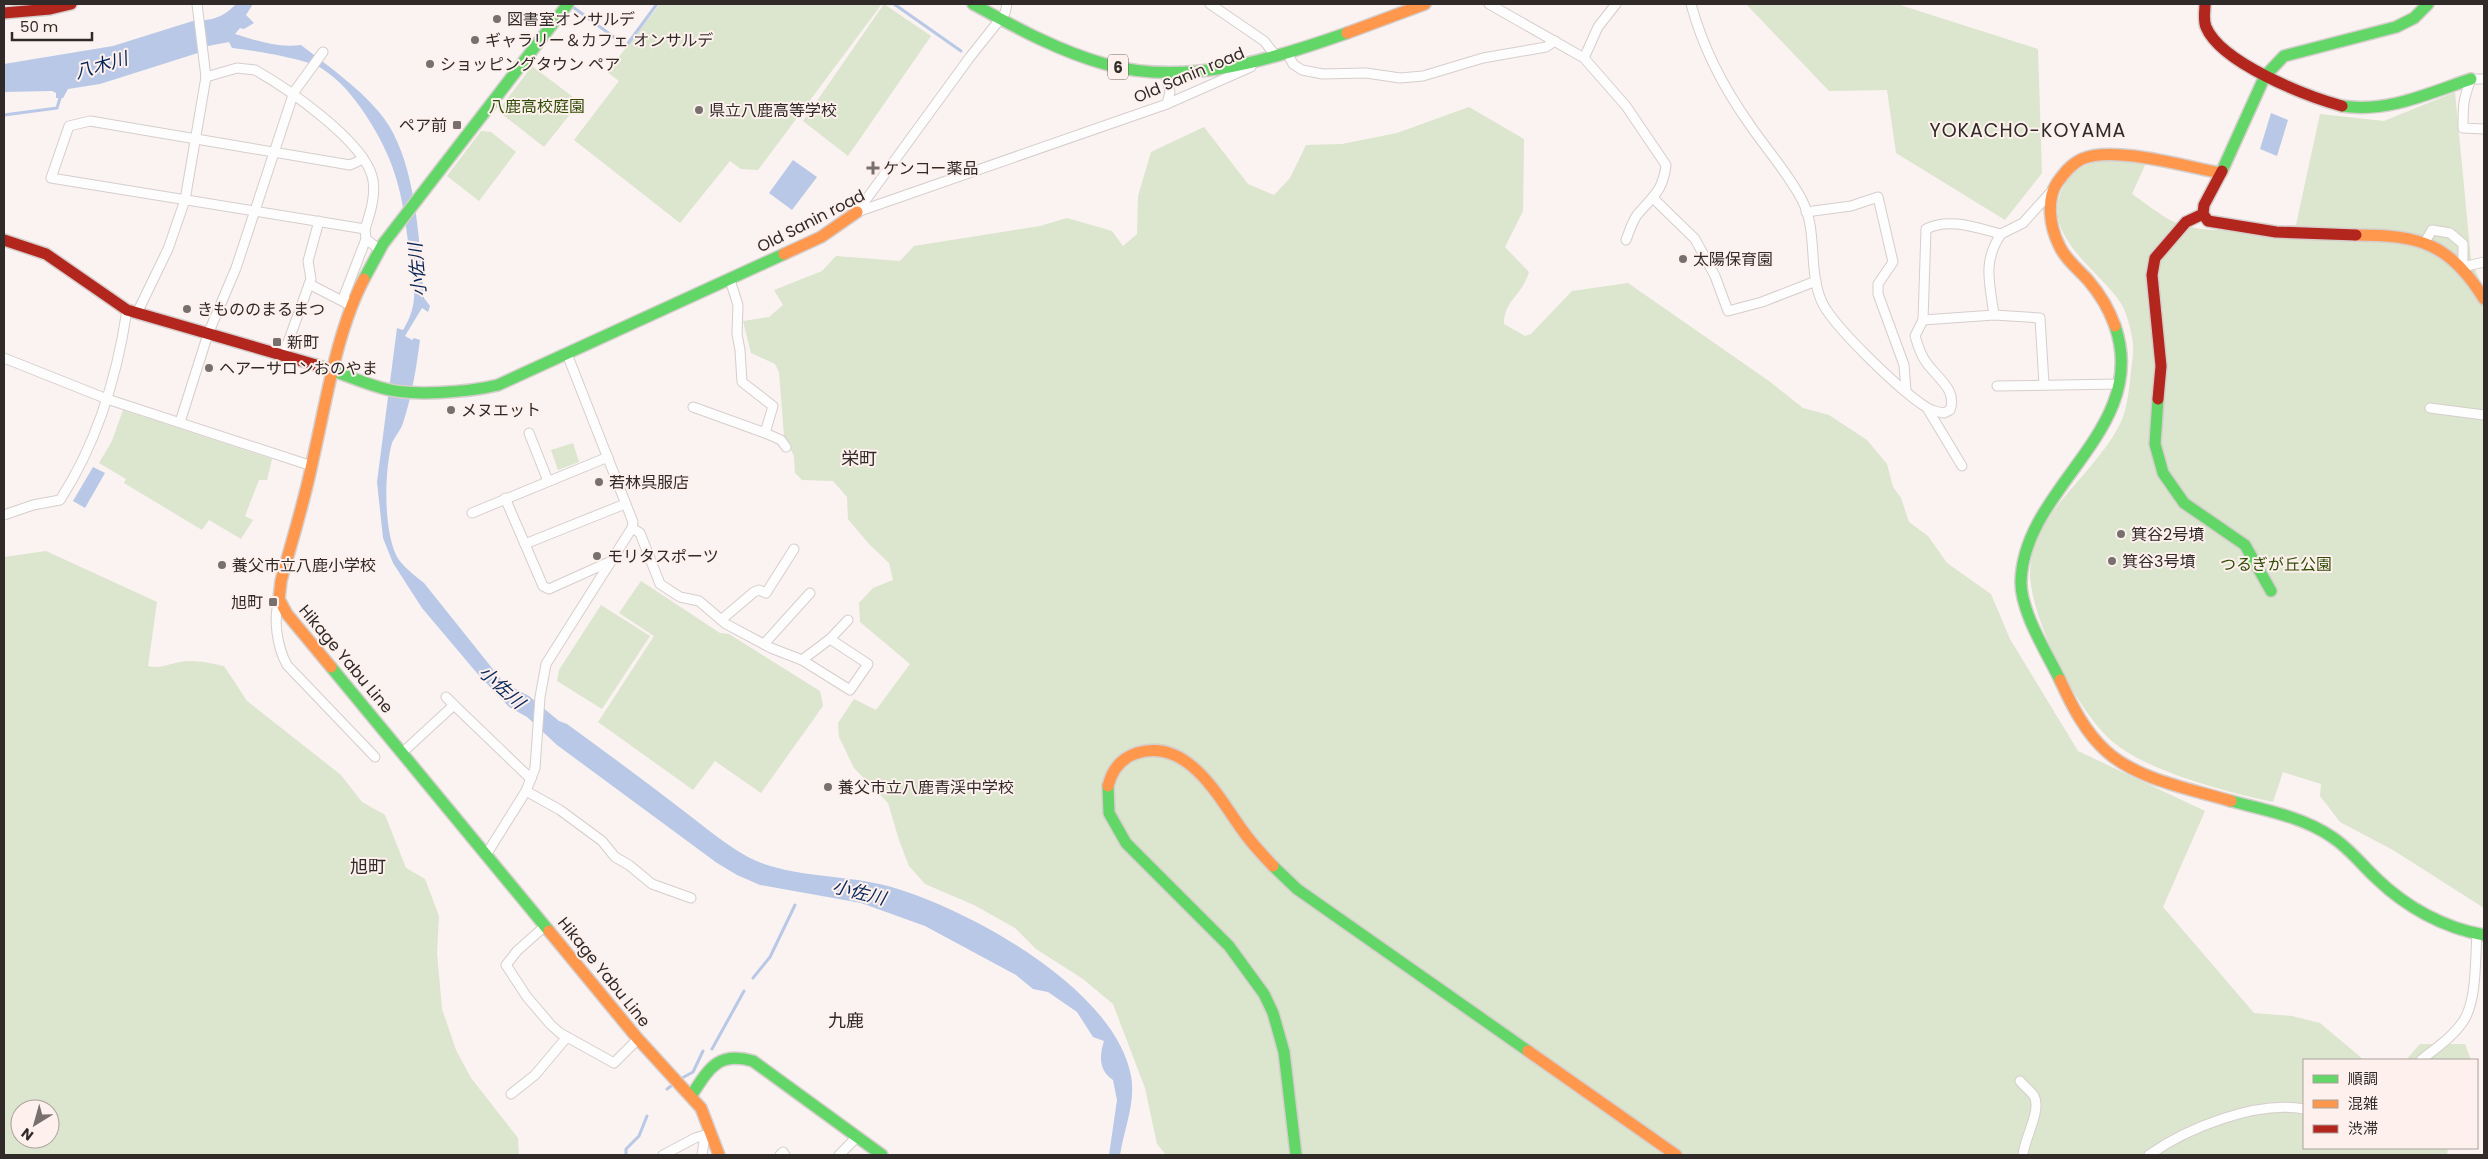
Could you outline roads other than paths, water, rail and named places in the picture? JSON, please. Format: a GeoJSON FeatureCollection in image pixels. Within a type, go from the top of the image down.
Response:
{"type":"FeatureCollection","features":[{"type":"Feature","properties":{"kind":"street"},"geometry":{"type":"LineString","coordinates":[[4,13],[50,9],[71,4]]}},
{"type":"Feature","properties":{"kind":"street"},"geometry":{"type":"LineString","coordinates":[[4,515],[33,505],[60,500],[76,476],[107,399],[132,312],[168,249],[185,200],[206,76],[197,4]]}},
{"type":"Feature","properties":{"kind":"street","name":"Hikage Yabu Line"},"geometry":{"type":"LineString","coordinates":[[568,4],[427,185],[382,247],[349,305],[312,466],[281,580],[279,599],[287,614],[403,752],[638,1039],[701,1108],[708,1134],[719,1155]]}},
{"type":"Feature","properties":{"kind":"street","name":"6"},"geometry":{"type":"LineString","coordinates":[[973,4],[1072,54],[1109,66],[1165,72],[1225,68],[1281,54],[1425,4]]}},
{"type":"Feature","properties":{"kind":"street"},"geometry":{"type":"LineString","coordinates":[[857,212],[1000,19],[1007,4]]}},
{"type":"Feature","properties":{"kind":"street"},"geometry":{"type":"LineString","coordinates":[[1210,4],[1302,70],[1323,74],[1366,73],[1400,78],[1423,76],[1483,58],[1546,47],[1555,41]]}},
{"type":"Feature","properties":{"kind":"street"},"geometry":{"type":"LineString","coordinates":[[1489,4],[1584,58],[1626,106],[1666,165],[1665,181],[1654,198],[1636,216],[1626,240]]}},
{"type":"Feature","properties":{"kind":"street"},"geometry":{"type":"LineString","coordinates":[[1584,58],[1598,27],[1616,4]]}},
{"type":"Feature","properties":{"kind":"street"},"geometry":{"type":"LineString","coordinates":[[1691,4],[1699,34],[1719,78],[1750,126],[1783,169],[1803,201],[1812,234],[1816,281],[1821,301],[1848,336],[1926,408],[1962,466]]}},
{"type":"Feature","properties":{"kind":"street"},"geometry":{"type":"LineString","coordinates":[[2205,4],[2206,27],[2213,39],[2225,50],[2265,76],[2335,105],[2358,108],[2394,105],[2471,79],[2484,79]]}},
{"type":"Feature","properties":{"kind":"street"},"geometry":{"type":"LineString","coordinates":[[2428,4],[2414,18],[2396,27],[2284,56],[2265,76],[2221,173],[2204,205],[2203,214],[2208,221],[2288,234],[2394,236],[2425,242],[2442,251],[2463,267],[2484,299]]}},
{"type":"Feature","properties":{"kind":"street"},"geometry":{"type":"LineString","coordinates":[[180,422],[208,334],[236,268],[293,94],[323,52]]}},
{"type":"Feature","properties":{"kind":"street","name":"Old Sanin road"},"geometry":{"type":"LineString","coordinates":[[334,370],[384,389],[425,392],[492,388],[821,237],[857,212],[1166,104],[1281,54]]}},
{"type":"Feature","properties":{"kind":"street"},"geometry":{"type":"LineString","coordinates":[[206,76],[227,69],[245,68],[263,75],[293,94],[348,139],[363,159],[373,177],[372,207],[366,229],[366,239],[344,296],[349,305]]}},
{"type":"Feature","properties":{"kind":"street"},"geometry":{"type":"LineString","coordinates":[[1165,72],[1170,92],[1166,104]]}},
{"type":"Feature","properties":{"kind":"street"},"geometry":{"type":"LineString","coordinates":[[2471,79],[2463,98],[2463,128],[2484,128]]}},
{"type":"Feature","properties":{"kind":"street"},"geometry":{"type":"LineString","coordinates":[[363,159],[350,165],[90,121],[69,126],[51,178],[366,229]]}},
{"type":"Feature","properties":{"kind":"street"},"geometry":{"type":"LineString","coordinates":[[1994,315],[1988,273],[1991,249],[2001,234],[2023,223],[2052,192],[2063,173],[2082,159],[2106,155],[2130,157],[2221,173]]}},
{"type":"Feature","properties":{"kind":"street"},"geometry":{"type":"LineString","coordinates":[[2052,192],[2054,233],[2063,253],[2107,304],[2116,323],[2121,344],[2119,384],[2116,401],[2094,444],[2040,515],[2034,528],[2027,548],[2021,583],[2030,616],[2062,684],[2081,718],[2098,743],[2127,766],[2182,786],[2288,817],[2324,831],[2348,848],[2384,885],[2414,908],[2480,935],[2473,988],[2465,1018],[2449,1038],[2422,1059]]}},
{"type":"Feature","properties":{"kind":"street"},"geometry":{"type":"LineString","coordinates":[[1806,212],[1851,206],[1878,197],[1893,262],[1878,284],[1878,294],[1904,365],[1906,390]]}},
{"type":"Feature","properties":{"kind":"street"},"geometry":{"type":"LineString","coordinates":[[1654,198],[1695,239],[1715,276],[1728,311],[1762,302],[1816,281]]}},
{"type":"Feature","properties":{"kind":"street"},"geometry":{"type":"LineString","coordinates":[[2203,214],[2186,222],[2155,258],[2152,275],[2160,366],[2154,444],[2163,473],[2184,503],[2245,545],[2271,591]]}},
{"type":"Feature","properties":{"kind":"street"},"geometry":{"type":"LineString","coordinates":[[283,356],[309,284],[308,261],[319,221]]}},
{"type":"Feature","properties":{"kind":"street"},"geometry":{"type":"LineString","coordinates":[[1926,408],[1944,413],[1950,410],[1953,402],[1950,391],[1920,353],[1915,336],[1923,320],[1926,229],[1937,223],[1966,225],[2001,234]]}},
{"type":"Feature","properties":{"kind":"street"},"geometry":{"type":"LineString","coordinates":[[2425,242],[2432,230],[2450,233],[2463,244],[2463,267]]}},
{"type":"Feature","properties":{"kind":"street"},"geometry":{"type":"LineString","coordinates":[[366,239],[382,247]]}},
{"type":"Feature","properties":{"kind":"street"},"geometry":{"type":"LineString","coordinates":[[4,240],[36,249],[50,257],[107,299],[132,312],[334,370]]}},
{"type":"Feature","properties":{"kind":"street"},"geometry":{"type":"LineString","coordinates":[[2463,267],[2484,262]]}},
{"type":"Feature","properties":{"kind":"street"},"geometry":{"type":"LineString","coordinates":[[730,280],[738,305],[736,325],[742,382],[773,406],[765,433]]}},
{"type":"Feature","properties":{"kind":"street"},"geometry":{"type":"LineString","coordinates":[[309,284],[349,305]]}},
{"type":"Feature","properties":{"kind":"street"},"geometry":{"type":"LineString","coordinates":[[1923,320],[1994,315],[2040,318],[2044,384]]}},
{"type":"Feature","properties":{"kind":"street"},"geometry":{"type":"LineString","coordinates":[[486,855],[526,791],[535,768],[540,698],[546,664],[632,528],[633,522],[567,354]]}},
{"type":"Feature","properties":{"kind":"street"},"geometry":{"type":"LineString","coordinates":[[4,358],[107,399],[312,466]]}},
{"type":"Feature","properties":{"kind":"street"},"geometry":{"type":"LineString","coordinates":[[1997,386],[2119,384]]}},
{"type":"Feature","properties":{"kind":"street"},"geometry":{"type":"LineString","coordinates":[[693,407],[765,433],[781,440],[786,447]]}},
{"type":"Feature","properties":{"kind":"street"},"geometry":{"type":"LineString","coordinates":[[2430,408],[2484,415]]}},
{"type":"Feature","properties":{"kind":"street"},"geometry":{"type":"LineString","coordinates":[[529,433],[548,481]]}},
{"type":"Feature","properties":{"kind":"street"},"geometry":{"type":"LineString","coordinates":[[472,513],[608,457]]}},
{"type":"Feature","properties":{"kind":"street"},"geometry":{"type":"LineString","coordinates":[[505,498],[543,586],[549,589],[609,562]]}},
{"type":"Feature","properties":{"kind":"street"},"geometry":{"type":"LineString","coordinates":[[525,544],[626,504]]}},
{"type":"Feature","properties":{"kind":"street"},"geometry":{"type":"LineString","coordinates":[[632,528],[640,533],[660,584],[680,597],[699,601],[721,620],[764,644],[802,660],[850,690],[868,664],[830,638]]}},
{"type":"Feature","properties":{"kind":"street"},"geometry":{"type":"LineString","coordinates":[[721,620],[754,592],[759,590],[766,593],[794,549]]}},
{"type":"Feature","properties":{"kind":"street"},"geometry":{"type":"LineString","coordinates":[[764,644],[810,594]]}},
{"type":"Feature","properties":{"kind":"street"},"geometry":{"type":"LineString","coordinates":[[279,599],[276,610],[277,625],[281,650],[287,665],[375,758]]}},
{"type":"Feature","properties":{"kind":"street"},"geometry":{"type":"LineString","coordinates":[[802,660],[830,638],[848,620]]}},
{"type":"Feature","properties":{"kind":"street"},"geometry":{"type":"LineString","coordinates":[[446,697],[531,779]]}},
{"type":"Feature","properties":{"kind":"street"},"geometry":{"type":"LineString","coordinates":[[403,752],[454,705]]}},
{"type":"Feature","properties":{"kind":"street"},"geometry":{"type":"LineString","coordinates":[[1296,1155],[1284,1045],[1265,994],[1244,965],[1124,840],[1108,811],[1108,783],[1124,759],[1134,752],[1147,749],[1161,750],[1188,763],[1202,776],[1268,861],[1297,889],[1676,1155]]}},
{"type":"Feature","properties":{"kind":"street"},"geometry":{"type":"LineString","coordinates":[[526,791],[560,810],[602,841],[615,856],[652,884],[691,898]]}},
{"type":"Feature","properties":{"kind":"street"},"geometry":{"type":"LineString","coordinates":[[545,926],[517,951],[506,965],[539,1011],[551,1025],[567,1037],[614,1064],[638,1039]]}},
{"type":"Feature","properties":{"kind":"street"},"geometry":{"type":"LineString","coordinates":[[510,1094],[542,1068],[567,1037]]}},
{"type":"Feature","properties":{"kind":"street"},"geometry":{"type":"LineString","coordinates":[[691,1096],[710,1068],[721,1059],[730,1056],[741,1056],[753,1061],[882,1155]]}},
{"type":"Feature","properties":{"kind":"street"},"geometry":{"type":"LineString","coordinates":[[2020,1081],[2034,1096],[2037,1108],[2024,1145],[2023,1155]]}},
{"type":"Feature","properties":{"kind":"street"},"geometry":{"type":"LineString","coordinates":[[2149,1155],[2185,1133],[2234,1116],[2264,1109],[2288,1107],[2303,1109]]}},
{"type":"Feature","properties":{"kind":"street"},"geometry":{"type":"LineString","coordinates":[[663,1155],[695,1138],[708,1134]]}},
{"type":"Feature","properties":{"kind":"street"},"geometry":{"type":"LineString","coordinates":[[702,1155],[708,1134]]}},
{"type":"Feature","properties":{"kind":"street"},"geometry":{"type":"LineString","coordinates":[[840,1155],[858,1137]]}},
{"type":"Feature","properties":{"kind":"street"},"geometry":{"type":"LineString","coordinates":[[780,1155],[783,1152],[785,1155]]}},
{"type":"Feature","properties":{"kind":"water"},"geometry":{"type":"Polygon","coordinates":[[[236,4],[253,4],[246,15],[254,23],[244,29],[240,28],[235,34],[276,45],[301,45],[361,94],[379,112],[392,130],[409,175],[418,226],[424,298],[430,306],[428,312],[422,308],[405,336],[412,340],[414,338],[420,340],[409,403],[402,426],[392,443],[387,470],[386,503],[390,536],[399,560],[424,583],[504,683],[529,696],[559,721],[567,724],[740,852],[764,864],[781,869],[871,882],[920,897],[957,913],[995,933],[1033,956],[1068,983],[1097,1012],[1119,1043],[1131,1076],[1131,1106],[1120,1155],[1109,1155],[1117,1100],[1113,1080],[1105,1072],[1101,1063],[1104,1041],[1093,1037],[1077,1012],[1048,992],[1033,989],[1016,975],[925,926],[861,903],[760,885],[737,875],[717,863],[557,745],[527,717],[509,707],[476,672],[422,608],[393,563],[383,538],[377,482],[397,328],[403,330],[409,320],[414,300],[414,281],[404,211],[391,163],[376,132],[365,114],[340,83],[321,68],[304,61],[232,48],[229,42],[208,46],[201,52],[100,84],[68,89],[63,98],[56,98],[56,93],[52,91],[4,92],[4,64],[113,46],[196,20],[208,20],[218,17],[228,12],[236,4]]]}},
{"type":"Feature","properties":{"kind":"water"},"geometry":{"type":"Polygon","coordinates":[[[2271,113],[2288,120],[2277,156],[2260,149],[2271,113]]]}},
{"type":"Feature","properties":{"kind":"water"},"geometry":{"type":"Polygon","coordinates":[[[793,160],[817,177],[792,210],[769,193],[793,160]]]}},
{"type":"Feature","properties":{"kind":"water"},"geometry":{"type":"Polygon","coordinates":[[[93,467],[105,473],[85,508],[73,501],[93,467]]]}},
{"type":"Feature","properties":{"kind":"waterway"},"geometry":{"type":"LineString","coordinates":[[573,7],[626,46],[657,4]]}},
{"type":"Feature","properties":{"kind":"waterway"},"geometry":{"type":"LineString","coordinates":[[894,4],[961,51]]}},
{"type":"Feature","properties":{"kind":"waterway"},"geometry":{"type":"LineString","coordinates":[[4,115],[57,108],[61,95]]}},
{"type":"Feature","properties":{"kind":"waterway"},"geometry":{"type":"LineString","coordinates":[[753,978],[770,957],[795,905]]}},
{"type":"Feature","properties":{"kind":"waterway"},"geometry":{"type":"LineString","coordinates":[[712,1049],[744,991]]}},
{"type":"Feature","properties":{"kind":"waterway"},"geometry":{"type":"LineString","coordinates":[[682,1078],[693,1072],[703,1051]]}},
{"type":"Feature","properties":{"kind":"waterway"},"geometry":{"type":"LineString","coordinates":[[667,1089],[671,1086]]}},
{"type":"Feature","properties":{"kind":"waterway"},"geometry":{"type":"LineString","coordinates":[[626,1155],[626,1149],[639,1136],[647,1116]]}},
{"type":"Feature","properties":{"kind":"place","name":"図書室オンサルデ"},"geometry":{"type":"Point","coordinates":[497,19]}},
{"type":"Feature","properties":{"kind":"place","name":"ギャラリー＆カフェ オンサルデ"},"geometry":{"type":"Point","coordinates":[475,40]}},
{"type":"Feature","properties":{"kind":"place","name":"ショッピングタウン ペア"},"geometry":{"type":"Point","coordinates":[430,64]}},
{"type":"Feature","properties":{"kind":"place","name":"県立八鹿高等学校"},"geometry":{"type":"Point","coordinates":[699,110]}},
{"type":"Feature","properties":{"kind":"place","name":"ペア前"},"geometry":{"type":"Point","coordinates":[457,125]}},
{"type":"Feature","properties":{"kind":"place","name":"ケンコー薬品"},"geometry":{"type":"Point","coordinates":[873,168]}},
{"type":"Feature","properties":{"kind":"place","name":"太陽保育園"},"geometry":{"type":"Point","coordinates":[1683,259]}},
{"type":"Feature","properties":{"kind":"place","name":"きもののまるまつ"},"geometry":{"type":"Point","coordinates":[187,309]}},
{"type":"Feature","properties":{"kind":"place","name":"新町"},"geometry":{"type":"Point","coordinates":[277,342]}},
{"type":"Feature","properties":{"kind":"place","name":"ヘアーサロンおのやま"},"geometry":{"type":"Point","coordinates":[209,368]}},
{"type":"Feature","properties":{"kind":"place","name":"メヌエット"},"geometry":{"type":"Point","coordinates":[451,410]}},
{"type":"Feature","properties":{"kind":"place","name":"若林呉服店"},"geometry":{"type":"Point","coordinates":[599,482]}},
{"type":"Feature","properties":{"kind":"place","name":"箕谷2号墳"},"geometry":{"type":"Point","coordinates":[2121,534]}},
{"type":"Feature","properties":{"kind":"place","name":"モリタスポーツ"},"geometry":{"type":"Point","coordinates":[597,556]}},
{"type":"Feature","properties":{"kind":"place","name":"箕谷3号墳"},"geometry":{"type":"Point","coordinates":[2112,561]}},
{"type":"Feature","properties":{"kind":"place","name":"養父市立八鹿小学校"},"geometry":{"type":"Point","coordinates":[222,565]}},
{"type":"Feature","properties":{"kind":"place","name":"旭町"},"geometry":{"type":"Point","coordinates":[273,602]}},
{"type":"Feature","properties":{"kind":"place","name":"養父市立八鹿青渓中学校"},"geometry":{"type":"Point","coordinates":[828,787]}},
{"type":"Feature","properties":{"kind":"district","name":"YOKACHO-KOYAMA"},"geometry":{"type":"Point","coordinates":[2028,130]}},
{"type":"Feature","properties":{"kind":"district","name":"栄町"},"geometry":{"type":"Point","coordinates":[859,458]}},
{"type":"Feature","properties":{"kind":"district","name":"旭町"},"geometry":{"type":"Point","coordinates":[368,866]}},
{"type":"Feature","properties":{"kind":"district","name":"九鹿"},"geometry":{"type":"Point","coordinates":[846,1020]}},
{"type":"Feature","properties":{"kind":"water label","name":"八木川"},"geometry":{"type":"Point","coordinates":[101,65]}},
{"type":"Feature","properties":{"kind":"water label","name":"小佐川"},"geometry":{"type":"Point","coordinates":[417,270]}},
{"type":"Feature","properties":{"kind":"water label","name":"小佐川"},"geometry":{"type":"Point","coordinates":[502,687]}},
{"type":"Feature","properties":{"kind":"water label","name":"小佐川"},"geometry":{"type":"Point","coordinates":[859,892]}},
{"type":"Feature","properties":{"kind":"park label","name":"八鹿高校庭園"},"geometry":{"type":"Point","coordinates":[537,106]}},
{"type":"Feature","properties":{"kind":"park label","name":"つるぎが丘公園"},"geometry":{"type":"Point","coordinates":[2276,564]}}]}
